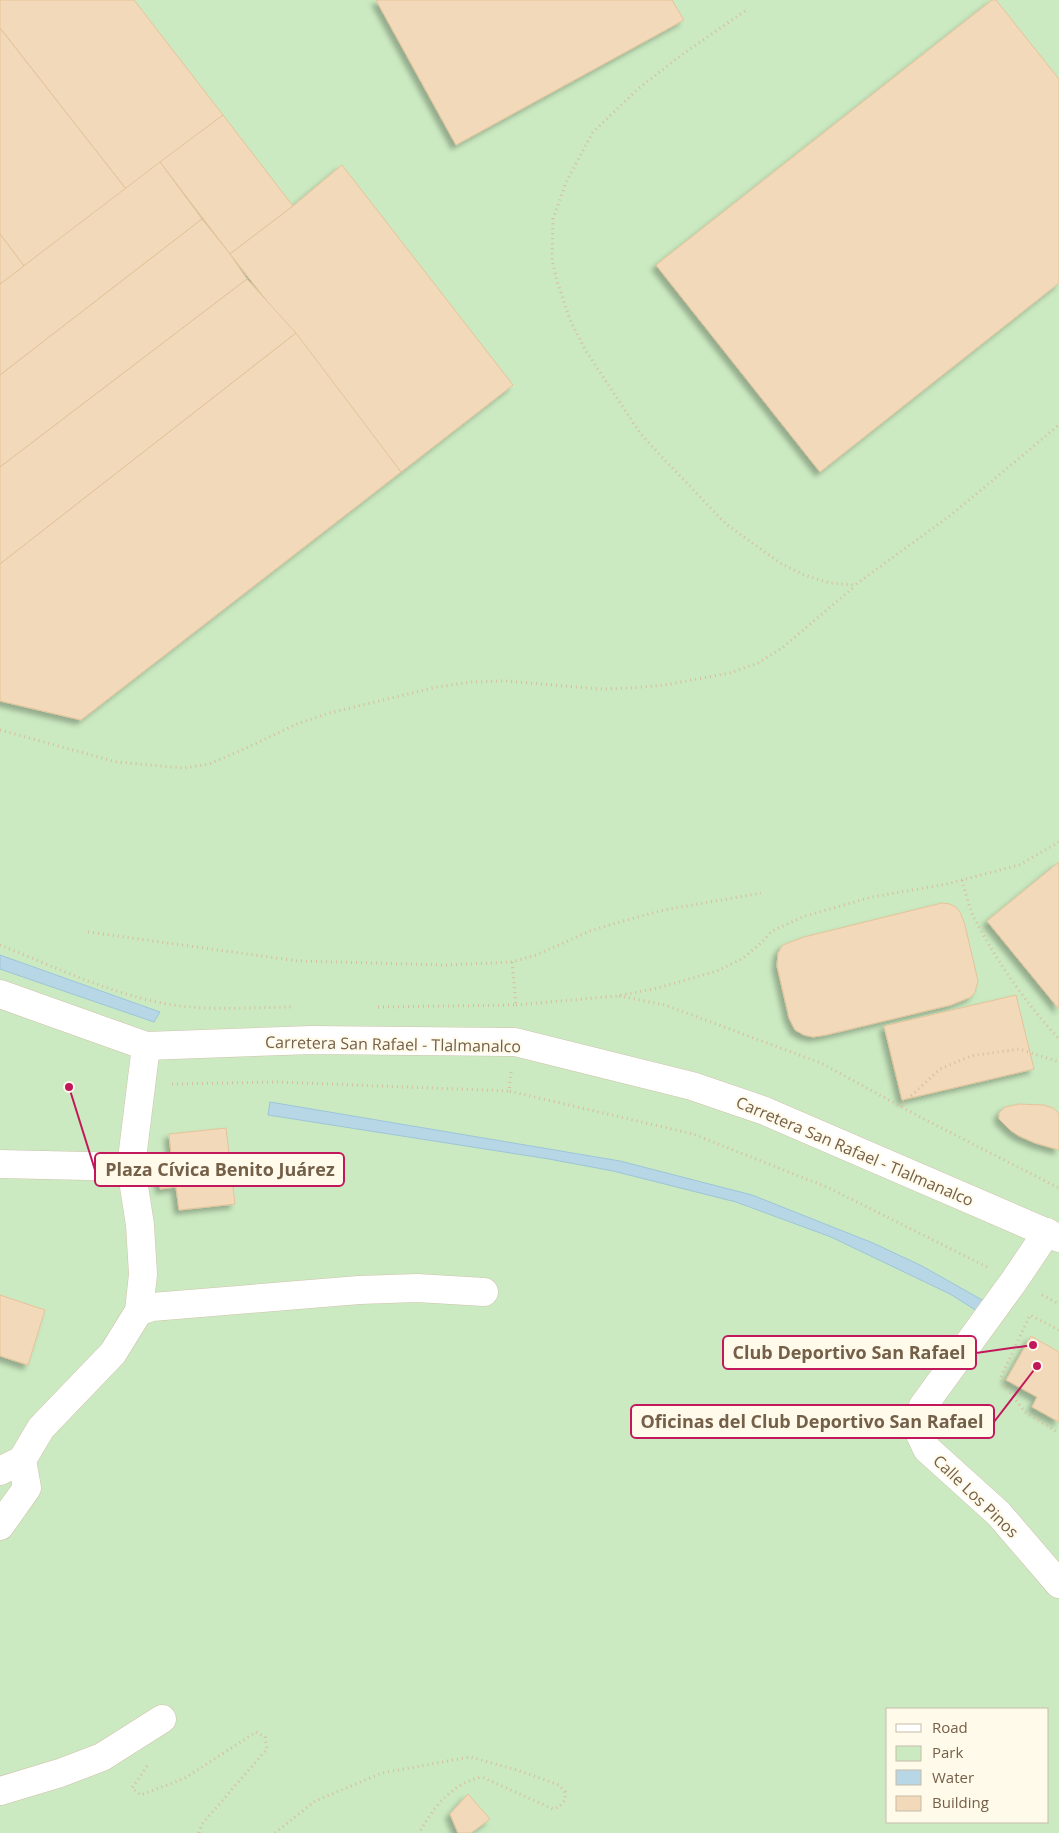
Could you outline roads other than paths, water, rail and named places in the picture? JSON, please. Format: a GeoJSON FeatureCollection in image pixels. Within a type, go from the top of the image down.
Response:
{"type":"FeatureCollection","features":[{"type":"Feature","properties":{"kind":"street","name":"Carretera San Rafael - Tlalmanalco"},"geometry":{"type":"LineString","coordinates":[[0,994],[146,1046],[312,1040],[515,1042],[692,1086],[766,1111],[1053,1235]]}},
{"type":"Feature","properties":{"kind":"street"},"geometry":{"type":"LineString","coordinates":[[0,1526],[27,1488],[7,1464],[113,1353],[139,1311],[143,1274],[140,1225],[131,1167],[146,1046]]}},
{"type":"Feature","properties":{"kind":"street"},"geometry":{"type":"LineString","coordinates":[[0,1164],[131,1167]]}},
{"type":"Feature","properties":{"kind":"street","name":"Calle Los Pinos"},"geometry":{"type":"LineString","coordinates":[[1053,1235],[1014,1281],[923,1406],[917,1428],[927,1449],[999,1514],[1059,1584]]}},
{"type":"Feature","properties":{"kind":"street"},"geometry":{"type":"LineString","coordinates":[[139,1311],[152,1307],[359,1290],[417,1288],[484,1292]]}},
{"type":"Feature","properties":{"kind":"street"},"geometry":{"type":"LineString","coordinates":[[0,1791],[102,1758],[162,1719]]}},
{"type":"Feature","properties":{"kind":"water"},"geometry":{"type":"Polygon","coordinates":[[[0,955],[160,1012],[154,1022],[0,969],[0,955]]]}},
{"type":"Feature","properties":{"kind":"water"},"geometry":{"type":"Polygon","coordinates":[[[270,1102],[620,1161],[752,1195],[873,1243],[922,1266],[984,1301],[977,1311],[950,1294],[831,1237],[736,1202],[613,1171],[549,1159],[268,1115],[270,1102]]]}},
{"type":"Feature","properties":{"kind":"place","name":"Plaza Cívica Benito Juárez"},"geometry":{"type":"Point","coordinates":[69,1087]}},
{"type":"Feature","properties":{"kind":"place","name":"Club Deportivo San Rafael"},"geometry":{"type":"Point","coordinates":[1033,1345]}},
{"type":"Feature","properties":{"kind":"place","name":"Oficinas del Club Deportivo San Rafael"},"geometry":{"type":"Point","coordinates":[1037,1366]}}]}
